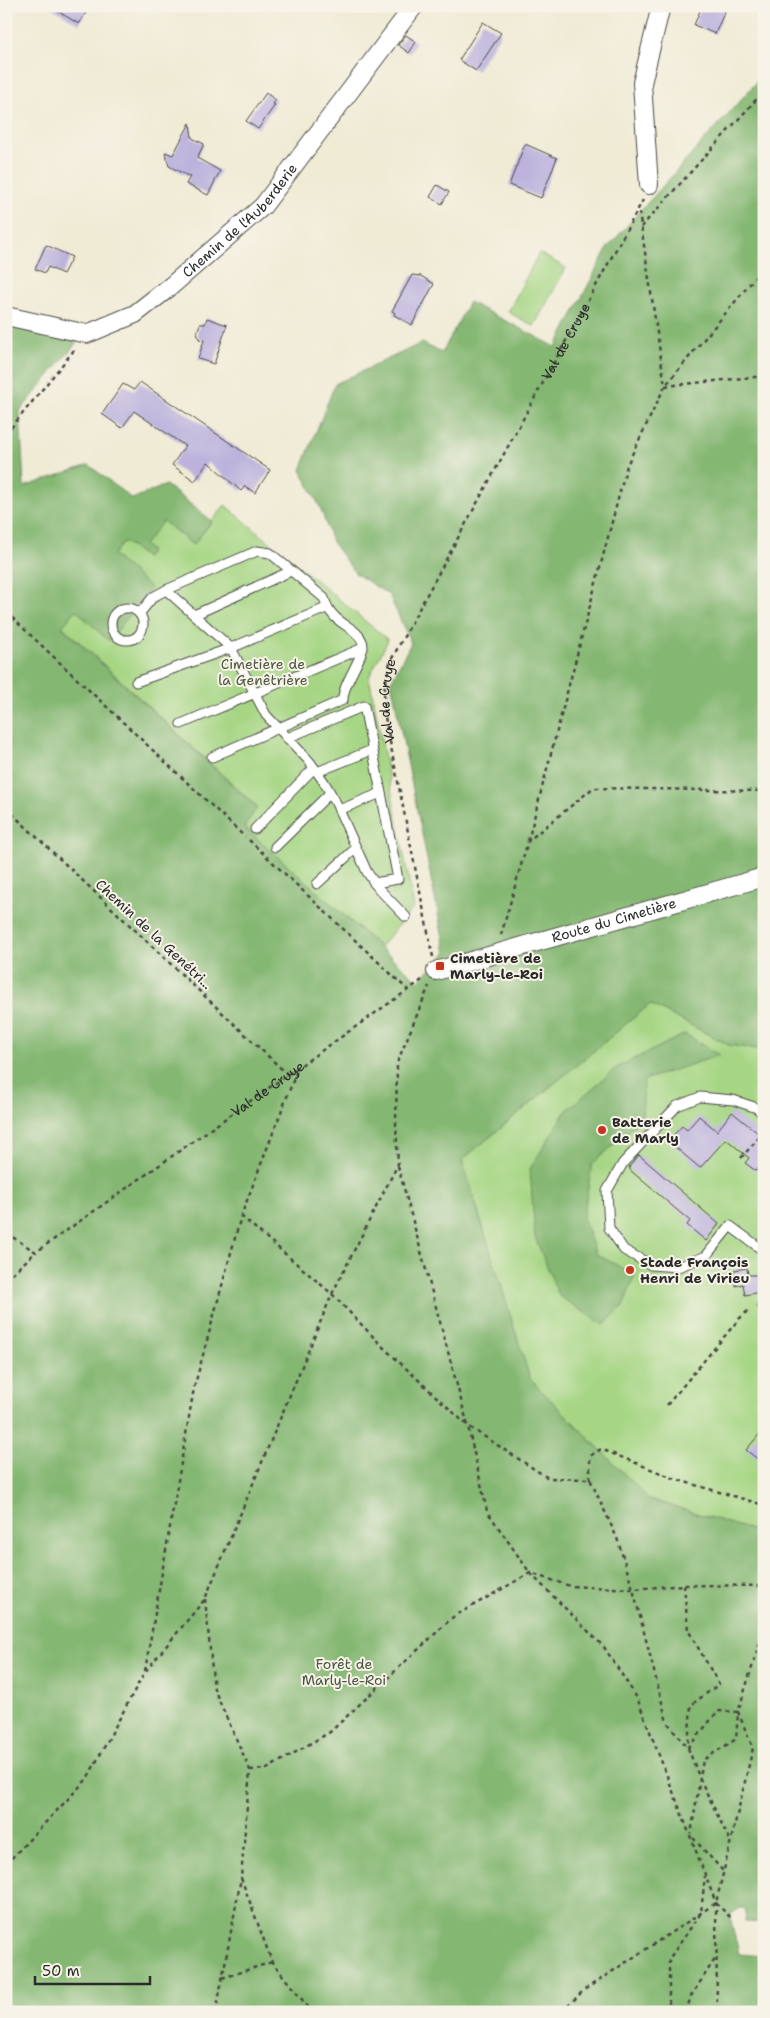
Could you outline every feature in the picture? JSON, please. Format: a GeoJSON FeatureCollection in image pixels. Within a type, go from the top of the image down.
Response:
{"type":"FeatureCollection","features":[{"type":"Feature","properties":{"kind":"street","name":"Chemin de l'Auberderie"},"geometry":{"type":"LineString","coordinates":[[87,334],[135,314],[171,286],[264,206],[414,6]]}},
{"type":"Feature","properties":{"kind":"street"},"geometry":{"type":"LineString","coordinates":[[649,184],[642,83],[661,6]]}},
{"type":"Feature","properties":{"kind":"street"},"geometry":{"type":"LineString","coordinates":[[6,316],[87,334]]}},
{"type":"Feature","properties":{"kind":"street","name":"Route du Cimetière"},"geometry":{"type":"LineString","coordinates":[[436,970],[496,955],[764,877]]}},
{"type":"Feature","properties":{"kind":"lane"},"geometry":{"type":"LineString","coordinates":[[140,613],[153,597],[166,590],[257,551],[270,553],[324,598],[326,608],[362,641],[363,648],[346,682],[343,700],[212,757]]}},
{"type":"Feature","properties":{"kind":"lane"},"geometry":{"type":"LineString","coordinates":[[194,615],[291,571]]}},
{"type":"Feature","properties":{"kind":"lane"},"geometry":{"type":"LineString","coordinates":[[166,590],[231,648],[254,694],[277,728],[316,770],[330,793],[374,883],[406,917]]}},
{"type":"Feature","properties":{"kind":"lane"},"geometry":{"type":"LineString","coordinates":[[136,682],[231,648],[326,608]]}},
{"type":"Feature","properties":{"kind":"lane"},"geometry":{"type":"LineString","coordinates":[[180,724],[363,648]]}},
{"type":"Feature","properties":{"kind":"lane"},"geometry":{"type":"LineString","coordinates":[[287,738],[364,706],[398,879],[374,883]]}},
{"type":"Feature","properties":{"kind":"lane"},"geometry":{"type":"LineString","coordinates":[[254,829],[316,770],[372,750]]}},
{"type":"Feature","properties":{"kind":"lane"},"geometry":{"type":"LineString","coordinates":[[339,810],[381,792]]}},
{"type":"Feature","properties":{"kind":"lane"},"geometry":{"type":"LineString","coordinates":[[275,847],[330,793]]}},
{"type":"Feature","properties":{"kind":"lane"},"geometry":{"type":"LineString","coordinates":[[317,884],[356,848]]}},
{"type":"Feature","properties":{"kind":"lane"},"geometry":{"type":"LineString","coordinates":[[764,1115],[757,1108],[733,1100],[700,1097],[677,1106],[623,1163],[607,1191],[609,1228],[624,1250],[651,1265],[678,1267],[706,1256],[730,1226],[764,1251]]}},
{"type":"Feature","properties":{"kind":"path"},"geometry":{"type":"LineString","coordinates":[[641,227],[764,91]]}},
{"type":"Feature","properties":{"kind":"path","name":"Val de Cruye"},"geometry":{"type":"LineString","coordinates":[[6,1279],[36,1252],[436,970],[385,717],[384,690],[390,662],[638,210],[649,184]]}},
{"type":"Feature","properties":{"kind":"path"},"geometry":{"type":"LineString","coordinates":[[638,210],[665,386]]}},
{"type":"Feature","properties":{"kind":"path"},"geometry":{"type":"LineString","coordinates":[[496,955],[627,465],[665,386],[764,267]]}},
{"type":"Feature","properties":{"kind":"path"},"geometry":{"type":"LineString","coordinates":[[6,434],[87,334]]}},
{"type":"Feature","properties":{"kind":"path"},"geometry":{"type":"LineString","coordinates":[[665,386],[764,376]]}},
{"type":"Feature","properties":{"kind":"path"},"geometry":{"type":"LineString","coordinates":[[6,612],[408,990]]}},
{"type":"Feature","properties":{"kind":"path"},"geometry":{"type":"LineString","coordinates":[[528,840],[593,788],[764,791]]}},
{"type":"Feature","properties":{"kind":"path","name":"Chemin de la Genétri..."},"geometry":{"type":"LineString","coordinates":[[6,808],[288,1074]]}},
{"type":"Feature","properties":{"kind":"path"},"geometry":{"type":"LineString","coordinates":[[436,970],[397,1062],[396,1124],[398,1164],[468,1426],[487,1511],[530,1573],[604,1647],[637,1698],[716,1903],[731,1918]]}},
{"type":"Feature","properties":{"kind":"path"},"geometry":{"type":"LineString","coordinates":[[144,1672],[194,1388],[241,1216],[298,1068]]}},
{"type":"Feature","properties":{"kind":"path"},"geometry":{"type":"LineString","coordinates":[[741,1158],[763,1133],[764,1125]]}},
{"type":"Feature","properties":{"kind":"path"},"geometry":{"type":"LineString","coordinates":[[6,1864],[87,1779],[144,1672],[205,1599],[332,1294],[398,1164]]}},
{"type":"Feature","properties":{"kind":"path"},"geometry":{"type":"LineString","coordinates":[[241,1216],[332,1294],[383,1346],[468,1426],[548,1478],[590,1479]]}},
{"type":"Feature","properties":{"kind":"path"},"geometry":{"type":"LineString","coordinates":[[6,1233],[36,1252]]}},
{"type":"Feature","properties":{"kind":"path"},"geometry":{"type":"LineString","coordinates":[[667,1404],[739,1319],[754,1306],[763,1304]]}},
{"type":"Feature","properties":{"kind":"path"},"geometry":{"type":"LineString","coordinates":[[730,1841],[700,1779],[688,1748],[667,1722],[633,1589],[617,1538],[590,1479],[590,1456],[601,1449],[678,1480],[764,1505]]}},
{"type":"Feature","properties":{"kind":"path"},"geometry":{"type":"LineString","coordinates":[[250,1770],[267,1769],[330,1732],[453,1617],[530,1573],[570,1586],[633,1589],[684,1585],[764,1586]]}},
{"type":"Feature","properties":{"kind":"path"},"geometry":{"type":"LineString","coordinates":[[684,1585],[688,1630],[719,1684],[691,1705],[688,1748]]}},
{"type":"Feature","properties":{"kind":"path"},"geometry":{"type":"LineString","coordinates":[[205,1599],[214,1689],[250,1770],[241,1878],[216,2012]]}},
{"type":"Feature","properties":{"kind":"path"},"geometry":{"type":"LineString","coordinates":[[690,1836],[703,1760],[736,1739],[738,1712],[764,1629]]}},
{"type":"Feature","properties":{"kind":"path"},"geometry":{"type":"LineString","coordinates":[[688,1748],[718,1711],[738,1712]]}},
{"type":"Feature","properties":{"kind":"path"},"geometry":{"type":"LineString","coordinates":[[717,2012],[716,1903],[752,1748],[738,1712]]}},
{"type":"Feature","properties":{"kind":"path"},"geometry":{"type":"LineString","coordinates":[[690,1836],[723,1872]]}},
{"type":"Feature","properties":{"kind":"path"},"geometry":{"type":"LineString","coordinates":[[669,2012],[670,1959],[701,1913],[705,1874]]}},
{"type":"Feature","properties":{"kind":"path"},"geometry":{"type":"LineString","coordinates":[[241,1878],[272,1962],[312,2012]]}},
{"type":"Feature","properties":{"kind":"path"},"geometry":{"type":"LineString","coordinates":[[562,2012],[584,1990],[716,1903]]}},
{"type":"Feature","properties":{"kind":"path"},"geometry":{"type":"LineString","coordinates":[[686,2012],[691,1996],[716,1958]]}},
{"type":"Feature","properties":{"kind":"path"},"geometry":{"type":"LineString","coordinates":[[222,1978],[272,1962]]}},
{"type":"Feature","properties":{"kind":"green space","name":"Forêt de Marly-le-Roi"},"geometry":{"type":"Polygon","coordinates":[[[764,74],[764,1050],[729,1045],[650,1004],[462,1160],[530,1379],[649,1499],[764,1534],[764,1923],[745,1922],[746,1909],[740,1908],[731,1914],[731,1918],[739,1954],[764,1956],[764,2012],[6,2012],[6,325],[78,341],[20,411],[24,487],[89,465],[132,499],[166,485],[212,521],[193,545],[163,521],[144,545],[151,551],[146,558],[124,541],[113,555],[151,588],[109,641],[76,610],[62,627],[257,808],[244,827],[418,981],[446,953],[391,681],[411,643],[389,595],[355,573],[332,542],[321,509],[301,470],[335,384],[422,343],[442,353],[469,302],[556,347],[608,247],[764,74]]]}},
{"type":"Feature","properties":{"kind":"green space"},"geometry":{"type":"Polygon","coordinates":[[[539,253],[566,268],[534,326],[508,312],[539,253]]]}},
{"type":"Feature","properties":{"kind":"green space","name":"Cimetière de la Genêtrière"},"geometry":{"type":"Polygon","coordinates":[[[225,505],[388,640],[369,677],[414,907],[380,947],[244,827],[257,807],[62,626],[76,610],[109,641],[113,555],[124,541],[146,558],[144,545],[163,520],[193,545],[225,505]]]}},
{"type":"Feature","properties":{"kind":"green space","name":"Stade François Henri de Virieu"},"geometry":{"type":"Polygon","coordinates":[[[650,1004],[729,1045],[764,1050],[764,1534],[649,1499],[530,1379],[462,1160],[650,1004]]]}},
{"type":"Feature","properties":{"kind":"green space"},"geometry":{"type":"Polygon","coordinates":[[[685,1034],[720,1055],[644,1080],[642,1119],[592,1164],[583,1218],[596,1254],[635,1275],[623,1306],[604,1325],[559,1296],[535,1237],[530,1169],[565,1112],[616,1068],[685,1034]]]}},
{"type":"Feature","properties":{"kind":"building"},"geometry":{"type":"Polygon","coordinates":[[[49,6],[90,6],[79,24],[49,6]]]}},
{"type":"Feature","properties":{"kind":"building"},"geometry":{"type":"Polygon","coordinates":[[[702,6],[727,6],[715,34],[694,25],[702,6]]]}},
{"type":"Feature","properties":{"kind":"building"},"geometry":{"type":"Polygon","coordinates":[[[483,22],[501,33],[476,71],[459,60],[483,22]]]}},
{"type":"Feature","properties":{"kind":"building"},"geometry":{"type":"Polygon","coordinates":[[[406,35],[416,42],[409,53],[398,45],[406,35]]]}},
{"type":"Feature","properties":{"kind":"building"},"geometry":{"type":"Polygon","coordinates":[[[266,93],[276,100],[273,104],[275,105],[258,129],[246,121],[266,93]]]}},
{"type":"Feature","properties":{"kind":"building"},"geometry":{"type":"Polygon","coordinates":[[[190,123],[192,138],[204,144],[197,158],[220,171],[208,195],[186,184],[190,177],[169,166],[165,152],[173,155],[190,123]]]}},
{"type":"Feature","properties":{"kind":"building"},"geometry":{"type":"Polygon","coordinates":[[[525,144],[557,158],[541,198],[509,185],[525,144]]]}},
{"type":"Feature","properties":{"kind":"building"},"geometry":{"type":"Polygon","coordinates":[[[437,185],[449,192],[442,204],[430,197],[437,185]]]}},
{"type":"Feature","properties":{"kind":"building"},"geometry":{"type":"Polygon","coordinates":[[[46,245],[72,257],[63,274],[48,267],[45,273],[35,269],[46,245]]]}},
{"type":"Feature","properties":{"kind":"building"},"geometry":{"type":"Polygon","coordinates":[[[412,275],[421,276],[434,284],[412,325],[394,315],[395,313],[392,311],[412,275]]]}},
{"type":"Feature","properties":{"kind":"building"},"geometry":{"type":"Polygon","coordinates":[[[207,318],[227,325],[214,364],[198,359],[204,340],[199,339],[197,332],[200,324],[205,324],[207,318]]]}},
{"type":"Feature","properties":{"kind":"building"},"geometry":{"type":"Polygon","coordinates":[[[140,382],[270,470],[255,493],[245,486],[241,491],[208,462],[195,481],[172,465],[185,446],[134,411],[122,428],[102,414],[123,384],[134,390],[140,382]]]}},
{"type":"Feature","properties":{"kind":"building"},"geometry":{"type":"Polygon","coordinates":[[[732,1112],[764,1138],[764,1161],[756,1171],[745,1163],[749,1158],[726,1139],[700,1168],[668,1141],[682,1126],[687,1130],[699,1116],[717,1131],[732,1112]]]}},
{"type":"Feature","properties":{"kind":"building"},"geometry":{"type":"Polygon","coordinates":[[[639,1155],[719,1224],[706,1241],[687,1225],[690,1221],[631,1171],[629,1167],[639,1155]]]}},
{"type":"Feature","properties":{"kind":"building"},"geometry":{"type":"Polygon","coordinates":[[[747,1268],[748,1275],[759,1275],[761,1292],[745,1295],[743,1284],[736,1286],[734,1270],[747,1268]]]}},
{"type":"Feature","properties":{"kind":"building"},"geometry":{"type":"Polygon","coordinates":[[[764,1429],[764,1464],[746,1450],[764,1429]]]}},
{"type":"Feature","properties":{"kind":"place","name":"Cimetière de Marly-le-Roi"},"geometry":{"type":"Point","coordinates":[440,966]}},
{"type":"Feature","properties":{"kind":"place","name":"Batterie de Marly"},"geometry":{"type":"Point","coordinates":[602,1130]}},
{"type":"Feature","properties":{"kind":"place","name":"Stade François Henri de Virieu"},"geometry":{"type":"Point","coordinates":[630,1270]}}]}
